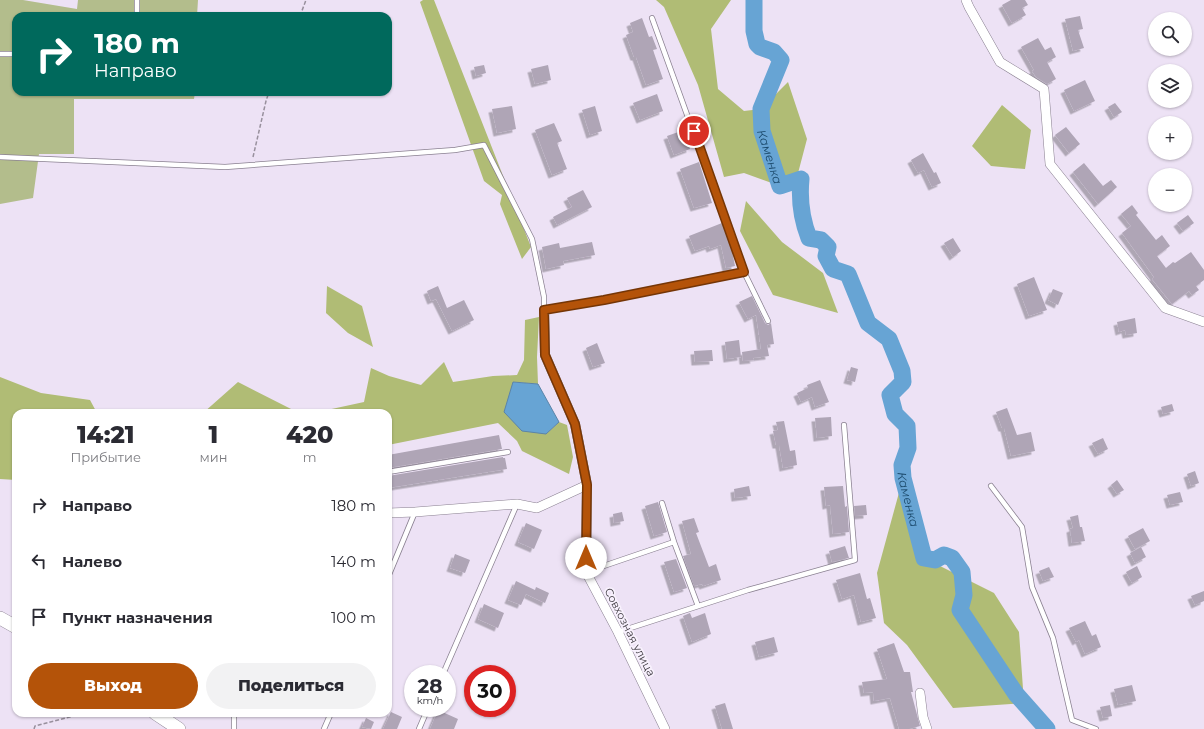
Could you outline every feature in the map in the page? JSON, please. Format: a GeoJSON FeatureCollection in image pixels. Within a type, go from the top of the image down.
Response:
{"type":"FeatureCollection","features":[{"type":"Feature","properties":{"kind":"main road"},"geometry":{"type":"LineString","coordinates":[[0,618],[12,625]]}},
{"type":"Feature","properties":{"kind":"main road"},"geometry":{"type":"LineString","coordinates":[[161,717],[179,729]]}},
{"type":"Feature","properties":{"kind":"street"},"geometry":{"type":"LineString","coordinates":[[966,0],[1000,62],[1044,89],[1050,164],[1165,308],[1204,322]]}},
{"type":"Feature","properties":{"kind":"street","name":"Совхозная улица"},"geometry":{"type":"LineString","coordinates":[[544,310],[545,355],[575,424],[587,485],[586,572],[618,632],[666,729]]}},
{"type":"Feature","properties":{"kind":"street"},"geometry":{"type":"LineString","coordinates":[[392,513],[517,504],[537,508],[587,485]]}},
{"type":"Feature","properties":{"kind":"street"},"geometry":{"type":"LineString","coordinates":[[920,693],[923,716],[927,729]]}},
{"type":"Feature","properties":{"kind":"lane"},"geometry":{"type":"LineString","coordinates":[[137,0],[137,12]]}},
{"type":"Feature","properties":{"kind":"lane"},"geometry":{"type":"LineString","coordinates":[[652,18],[744,272],[768,321]]}},
{"type":"Feature","properties":{"kind":"lane"},"geometry":{"type":"LineString","coordinates":[[0,54],[12,54]]}},
{"type":"Feature","properties":{"kind":"lane"},"geometry":{"type":"LineString","coordinates":[[0,157],[225,167],[447,150],[484,145],[532,239],[544,297],[544,310],[604,300],[744,272]]}},
{"type":"Feature","properties":{"kind":"lane"},"geometry":{"type":"LineString","coordinates":[[618,632],[748,590],[855,560],[844,426]]}},
{"type":"Feature","properties":{"kind":"lane"},"geometry":{"type":"LineString","coordinates":[[392,471],[508,452]]}},
{"type":"Feature","properties":{"kind":"lane"},"geometry":{"type":"LineString","coordinates":[[991,486],[1022,527],[1032,587],[1053,638],[1072,720],[1096,729]]}},
{"type":"Feature","properties":{"kind":"lane"},"geometry":{"type":"LineString","coordinates":[[662,503],[674,542],[698,606]]}},
{"type":"Feature","properties":{"kind":"lane"},"geometry":{"type":"LineString","coordinates":[[447,665],[517,504]]}},
{"type":"Feature","properties":{"kind":"lane"},"geometry":{"type":"LineString","coordinates":[[392,567],[415,512]]}},
{"type":"Feature","properties":{"kind":"lane"},"geometry":{"type":"LineString","coordinates":[[586,572],[674,542]]}},
{"type":"Feature","properties":{"kind":"lane"},"geometry":{"type":"LineString","coordinates":[[234,717],[234,729]]}},
{"type":"Feature","properties":{"kind":"lane"},"geometry":{"type":"LineString","coordinates":[[324,729],[329,717]]}},
{"type":"Feature","properties":{"kind":"lane"},"geometry":{"type":"LineString","coordinates":[[419,729],[424,717]]}},
{"type":"Feature","properties":{"kind":"path"},"geometry":{"type":"LineString","coordinates":[[302,12],[306,0]]}},
{"type":"Feature","properties":{"kind":"path"},"geometry":{"type":"LineString","coordinates":[[252,165],[268,96]]}},
{"type":"Feature","properties":{"kind":"path"},"geometry":{"type":"LineString","coordinates":[[34,729],[35,726],[70,717]]}},
{"type":"Feature","properties":{"kind":"green space"},"geometry":{"type":"Polygon","coordinates":[[[0,0],[23,0],[77,9],[78,0],[198,0],[197,12],[12,12],[12,96],[194,96],[194,99],[74,99],[74,154],[39,154],[33,198],[0,204],[0,0]]]}},
{"type":"Feature","properties":{"kind":"green space"},"geometry":{"type":"Polygon","coordinates":[[[423,0],[434,0],[531,247],[522,259],[500,204],[502,195],[484,181],[420,2],[423,0]]]}},
{"type":"Feature","properties":{"kind":"green space"},"geometry":{"type":"Polygon","coordinates":[[[656,0],[731,0],[711,29],[718,89],[744,111],[761,109],[788,82],[807,139],[797,177],[780,186],[744,173],[724,177],[698,85],[664,7],[656,0]]]}},
{"type":"Feature","properties":{"kind":"green space"},"geometry":{"type":"Polygon","coordinates":[[[1002,105],[1031,130],[1025,169],[991,166],[972,146],[1002,105]]]}},
{"type":"Feature","properties":{"kind":"green space"},"geometry":{"type":"Polygon","coordinates":[[[746,201],[782,242],[823,273],[838,313],[773,295],[740,231],[746,201]]]}},
{"type":"Feature","properties":{"kind":"green space"},"geometry":{"type":"Polygon","coordinates":[[[327,286],[362,306],[373,347],[348,333],[326,313],[327,286]]]}},
{"type":"Feature","properties":{"kind":"green space"},"geometry":{"type":"Polygon","coordinates":[[[539,317],[537,357],[538,384],[513,382],[546,434],[559,422],[567,425],[573,457],[569,474],[522,451],[517,441],[498,423],[392,444],[392,409],[332,409],[364,402],[371,368],[389,376],[421,385],[444,362],[453,382],[493,376],[517,375],[524,360],[525,320],[539,317]]]}},
{"type":"Feature","properties":{"kind":"green space"},"geometry":{"type":"Polygon","coordinates":[[[0,377],[41,393],[90,400],[95,409],[12,409],[12,480],[0,479],[0,377]]]}},
{"type":"Feature","properties":{"kind":"green space"},"geometry":{"type":"Polygon","coordinates":[[[238,382],[291,409],[208,409],[238,382]]]}},
{"type":"Feature","properties":{"kind":"green space"},"geometry":{"type":"Polygon","coordinates":[[[903,478],[924,558],[994,593],[1019,632],[1024,703],[953,708],[907,645],[884,623],[877,573],[903,478]]]}},
{"type":"Feature","properties":{"kind":"water"},"geometry":{"type":"Polygon","coordinates":[[[513,382],[538,384],[559,422],[546,434],[522,431],[504,412],[513,382]]]}},
{"type":"Feature","properties":{"kind":"building"},"geometry":{"type":"Polygon","coordinates":[[[1011,0],[1025,0],[1028,5],[1022,8],[1026,15],[1012,23],[1002,5],[1011,0]]]}},
{"type":"Feature","properties":{"kind":"building"},"geometry":{"type":"Polygon","coordinates":[[[1080,16],[1083,29],[1078,30],[1084,48],[1073,51],[1065,19],[1080,16]]]}},
{"type":"Feature","properties":{"kind":"building"},"geometry":{"type":"Polygon","coordinates":[[[642,18],[649,37],[652,36],[657,49],[653,50],[663,79],[646,85],[626,35],[633,32],[630,23],[642,18]]]}},
{"type":"Feature","properties":{"kind":"building"},"geometry":{"type":"Polygon","coordinates":[[[1038,38],[1045,50],[1051,47],[1056,57],[1047,62],[1056,79],[1047,84],[1036,77],[1032,71],[1034,70],[1021,47],[1038,38]]]}},
{"type":"Feature","properties":{"kind":"building"},"geometry":{"type":"Polygon","coordinates":[[[484,65],[486,73],[476,76],[474,67],[484,65]]]}},
{"type":"Feature","properties":{"kind":"building"},"geometry":{"type":"Polygon","coordinates":[[[548,65],[551,80],[535,84],[531,69],[548,65]]]}},
{"type":"Feature","properties":{"kind":"building"},"geometry":{"type":"Polygon","coordinates":[[[1085,80],[1095,101],[1074,111],[1064,90],[1085,80]]]}},
{"type":"Feature","properties":{"kind":"building"},"geometry":{"type":"Polygon","coordinates":[[[657,94],[663,111],[640,120],[633,103],[657,94]]]}},
{"type":"Feature","properties":{"kind":"building"},"geometry":{"type":"Polygon","coordinates":[[[1115,103],[1122,112],[1114,117],[1108,107],[1115,103]]]}},
{"type":"Feature","properties":{"kind":"building"},"geometry":{"type":"Polygon","coordinates":[[[512,106],[516,129],[497,133],[492,109],[512,106]]]}},
{"type":"Feature","properties":{"kind":"building"},"geometry":{"type":"Polygon","coordinates":[[[595,106],[602,131],[590,135],[582,110],[595,106]]]}},
{"type":"Feature","properties":{"kind":"building"},"geometry":{"type":"Polygon","coordinates":[[[554,123],[562,141],[557,143],[567,169],[552,175],[535,130],[554,123]]]}},
{"type":"Feature","properties":{"kind":"building"},"geometry":{"type":"Polygon","coordinates":[[[1066,127],[1080,144],[1069,153],[1055,135],[1066,127]]]}},
{"type":"Feature","properties":{"kind":"building"},"geometry":{"type":"Polygon","coordinates":[[[684,130],[690,149],[674,155],[667,136],[684,130]]]}},
{"type":"Feature","properties":{"kind":"building"},"geometry":{"type":"Polygon","coordinates":[[[923,153],[934,173],[936,172],[941,183],[932,187],[924,170],[918,173],[911,160],[923,153]]]}},
{"type":"Feature","properties":{"kind":"building"},"geometry":{"type":"Polygon","coordinates":[[[699,162],[712,203],[694,208],[680,169],[699,162]]]}},
{"type":"Feature","properties":{"kind":"building"},"geometry":{"type":"Polygon","coordinates":[[[1084,163],[1103,186],[1111,180],[1117,187],[1098,204],[1073,172],[1084,163]]]}},
{"type":"Feature","properties":{"kind":"building"},"geometry":{"type":"Polygon","coordinates":[[[583,190],[592,207],[557,225],[553,217],[572,207],[567,198],[583,190]]]}},
{"type":"Feature","properties":{"kind":"building"},"geometry":{"type":"Polygon","coordinates":[[[1132,205],[1138,213],[1136,215],[1156,240],[1162,235],[1170,246],[1157,256],[1166,268],[1173,262],[1175,263],[1191,252],[1204,270],[1204,280],[1196,286],[1199,290],[1192,295],[1189,291],[1172,304],[1152,279],[1154,277],[1122,233],[1131,226],[1121,214],[1132,205]]]}},
{"type":"Feature","properties":{"kind":"building"},"geometry":{"type":"Polygon","coordinates":[[[1188,215],[1194,223],[1183,231],[1177,223],[1188,215]]]}},
{"type":"Feature","properties":{"kind":"building"},"geometry":{"type":"Polygon","coordinates":[[[722,223],[731,246],[735,266],[726,268],[721,245],[710,249],[709,246],[695,251],[689,236],[722,223]]]}},
{"type":"Feature","properties":{"kind":"building"},"geometry":{"type":"Polygon","coordinates":[[[953,238],[961,251],[953,257],[944,243],[953,238]]]}},
{"type":"Feature","properties":{"kind":"building"},"geometry":{"type":"Polygon","coordinates":[[[592,242],[595,255],[563,261],[564,265],[546,269],[542,247],[559,243],[560,248],[592,242]]]}},
{"type":"Feature","properties":{"kind":"building"},"geometry":{"type":"Polygon","coordinates":[[[1034,277],[1047,310],[1029,316],[1017,284],[1034,277]]]}},
{"type":"Feature","properties":{"kind":"building"},"geometry":{"type":"Polygon","coordinates":[[[438,286],[447,308],[464,300],[474,320],[452,331],[436,299],[431,301],[427,291],[438,286]]]}},
{"type":"Feature","properties":{"kind":"building"},"geometry":{"type":"Polygon","coordinates":[[[1053,289],[1063,293],[1058,305],[1048,300],[1053,289]]]}},
{"type":"Feature","properties":{"kind":"building"},"geometry":{"type":"Polygon","coordinates":[[[752,296],[765,323],[768,325],[771,323],[774,344],[767,345],[769,356],[743,361],[742,352],[761,349],[756,315],[748,319],[739,302],[752,296]]]}},
{"type":"Feature","properties":{"kind":"building"},"geometry":{"type":"Polygon","coordinates":[[[1135,318],[1137,333],[1126,335],[1125,330],[1119,332],[1117,322],[1135,318]]]}},
{"type":"Feature","properties":{"kind":"building"},"geometry":{"type":"Polygon","coordinates":[[[739,340],[741,357],[727,359],[725,342],[739,340]]]}},
{"type":"Feature","properties":{"kind":"building"},"geometry":{"type":"Polygon","coordinates":[[[597,343],[605,363],[593,367],[586,348],[597,343]]]}},
{"type":"Feature","properties":{"kind":"building"},"geometry":{"type":"Polygon","coordinates":[[[712,350],[713,361],[695,362],[694,351],[712,350]]]}},
{"type":"Feature","properties":{"kind":"building"},"geometry":{"type":"Polygon","coordinates":[[[851,367],[858,369],[855,382],[847,380],[851,367]]]}},
{"type":"Feature","properties":{"kind":"building"},"geometry":{"type":"Polygon","coordinates":[[[820,380],[829,402],[815,407],[812,397],[801,402],[797,393],[808,388],[807,385],[820,380]]]}},
{"type":"Feature","properties":{"kind":"building"},"geometry":{"type":"Polygon","coordinates":[[[1172,404],[1174,411],[1163,414],[1161,407],[1172,404]]]}},
{"type":"Feature","properties":{"kind":"building"},"geometry":{"type":"Polygon","coordinates":[[[1007,408],[1017,435],[1031,432],[1035,451],[1011,456],[1004,428],[1002,428],[996,412],[1007,408]]]}},
{"type":"Feature","properties":{"kind":"building"},"geometry":{"type":"Polygon","coordinates":[[[831,417],[832,436],[817,438],[815,418],[831,417]]]}},
{"type":"Feature","properties":{"kind":"building"},"geometry":{"type":"Polygon","coordinates":[[[784,421],[790,451],[795,450],[797,465],[783,468],[779,445],[776,445],[773,431],[778,430],[776,422],[784,421]]]}},
{"type":"Feature","properties":{"kind":"building"},"geometry":{"type":"Polygon","coordinates":[[[499,435],[502,449],[392,467],[392,454],[499,435]]]}},
{"type":"Feature","properties":{"kind":"building"},"geometry":{"type":"Polygon","coordinates":[[[1103,438],[1108,449],[1098,454],[1092,443],[1103,438]]]}},
{"type":"Feature","properties":{"kind":"building"},"geometry":{"type":"Polygon","coordinates":[[[503,457],[505,458],[507,469],[392,487],[392,475],[503,457]]]}},
{"type":"Feature","properties":{"kind":"building"},"geometry":{"type":"Polygon","coordinates":[[[1195,471],[1199,483],[1191,486],[1187,474],[1195,471]]]}},
{"type":"Feature","properties":{"kind":"building"},"geometry":{"type":"Polygon","coordinates":[[[1117,480],[1124,490],[1117,494],[1111,485],[1117,480]]]}},
{"type":"Feature","properties":{"kind":"building"},"geometry":{"type":"Polygon","coordinates":[[[749,486],[751,496],[735,498],[734,489],[749,486]]]}},
{"type":"Feature","properties":{"kind":"building"},"geometry":{"type":"Polygon","coordinates":[[[843,486],[845,507],[847,506],[849,532],[833,534],[830,505],[826,506],[824,487],[843,486]]]}},
{"type":"Feature","properties":{"kind":"building"},"geometry":{"type":"Polygon","coordinates":[[[1180,492],[1183,502],[1170,505],[1167,495],[1180,492]]]}},
{"type":"Feature","properties":{"kind":"building"},"geometry":{"type":"Polygon","coordinates":[[[658,502],[667,532],[654,536],[645,506],[658,502]]]}},
{"type":"Feature","properties":{"kind":"building"},"geometry":{"type":"Polygon","coordinates":[[[866,505],[867,515],[855,516],[854,506],[866,505]]]}},
{"type":"Feature","properties":{"kind":"building"},"geometry":{"type":"Polygon","coordinates":[[[622,512],[624,521],[614,523],[613,514],[622,512]]]}},
{"type":"Feature","properties":{"kind":"building"},"geometry":{"type":"Polygon","coordinates":[[[1078,515],[1085,541],[1072,543],[1070,529],[1073,528],[1070,517],[1078,515]]]}},
{"type":"Feature","properties":{"kind":"building"},"geometry":{"type":"Polygon","coordinates":[[[694,518],[699,532],[696,533],[709,567],[716,564],[721,580],[703,586],[702,584],[694,586],[683,556],[691,554],[682,521],[694,518]]]}},
{"type":"Feature","properties":{"kind":"building"},"geometry":{"type":"Polygon","coordinates":[[[526,523],[542,530],[534,549],[518,542],[526,523]]]}},
{"type":"Feature","properties":{"kind":"building"},"geometry":{"type":"Polygon","coordinates":[[[1143,528],[1150,541],[1135,549],[1128,536],[1143,528]]]}},
{"type":"Feature","properties":{"kind":"building"},"geometry":{"type":"Polygon","coordinates":[[[845,546],[849,558],[832,562],[829,551],[845,546]]]}},
{"type":"Feature","properties":{"kind":"building"},"geometry":{"type":"Polygon","coordinates":[[[1141,547],[1146,557],[1135,563],[1130,553],[1141,547]]]}},
{"type":"Feature","properties":{"kind":"building"},"geometry":{"type":"Polygon","coordinates":[[[455,554],[470,560],[465,573],[450,568],[455,554]]]}},
{"type":"Feature","properties":{"kind":"building"},"geometry":{"type":"Polygon","coordinates":[[[676,559],[687,588],[674,592],[664,562],[676,559]]]}},
{"type":"Feature","properties":{"kind":"building"},"geometry":{"type":"Polygon","coordinates":[[[1137,566],[1142,577],[1132,583],[1126,572],[1137,566]]]}},
{"type":"Feature","properties":{"kind":"building"},"geometry":{"type":"Polygon","coordinates":[[[1049,567],[1054,577],[1043,581],[1039,571],[1049,567]]]}},
{"type":"Feature","properties":{"kind":"building"},"geometry":{"type":"Polygon","coordinates":[[[860,573],[867,599],[870,598],[876,618],[861,622],[854,595],[842,599],[836,580],[860,573]]]}},
{"type":"Feature","properties":{"kind":"building"},"geometry":{"type":"Polygon","coordinates":[[[516,581],[535,590],[536,587],[549,593],[545,603],[526,594],[521,605],[508,600],[516,581]]]}},
{"type":"Feature","properties":{"kind":"building"},"geometry":{"type":"Polygon","coordinates":[[[1204,591],[1204,601],[1195,605],[1191,596],[1204,591]]]}},
{"type":"Feature","properties":{"kind":"building"},"geometry":{"type":"Polygon","coordinates":[[[484,604],[504,613],[498,628],[478,619],[484,604]]]}},
{"type":"Feature","properties":{"kind":"building"},"geometry":{"type":"Polygon","coordinates":[[[690,613],[692,618],[705,613],[711,634],[692,642],[683,616],[690,613]]]}},
{"type":"Feature","properties":{"kind":"building"},"geometry":{"type":"Polygon","coordinates":[[[1085,621],[1092,636],[1096,634],[1101,647],[1085,654],[1079,640],[1076,642],[1069,628],[1085,621]]]}},
{"type":"Feature","properties":{"kind":"building"},"geometry":{"type":"Polygon","coordinates":[[[774,637],[778,652],[759,657],[755,642],[774,637]]]}},
{"type":"Feature","properties":{"kind":"building"},"geometry":{"type":"Polygon","coordinates":[[[894,643],[904,672],[910,672],[913,692],[911,692],[920,726],[909,729],[899,729],[890,698],[874,701],[873,692],[864,693],[862,682],[887,679],[877,649],[894,643]]]}},
{"type":"Feature","properties":{"kind":"building"},"geometry":{"type":"Polygon","coordinates":[[[1132,685],[1136,701],[1118,705],[1114,689],[1132,685]]]}},
{"type":"Feature","properties":{"kind":"building"},"geometry":{"type":"Polygon","coordinates":[[[725,703],[733,729],[722,729],[715,706],[725,703]]]}},
{"type":"Feature","properties":{"kind":"building"},"geometry":{"type":"Polygon","coordinates":[[[1110,705],[1112,716],[1103,718],[1100,707],[1110,705]]]}},
{"type":"Feature","properties":{"kind":"building"},"geometry":{"type":"Polygon","coordinates":[[[392,712],[402,717],[397,729],[383,729],[389,717],[392,717],[392,712]]]}},
{"type":"Feature","properties":{"kind":"building"},"geometry":{"type":"Polygon","coordinates":[[[435,717],[454,717],[458,719],[454,729],[430,729],[435,717]]]}},
{"type":"Feature","properties":{"kind":"building"},"geometry":{"type":"Polygon","coordinates":[[[366,718],[374,722],[371,729],[362,727],[366,718]]]}},
{"type":"Feature","properties":{"kind":"waterway","name":"Каменка"},"geometry":{"type":"LineString","coordinates":[[754,0],[754,31],[757,44],[760,47],[774,52],[781,60],[761,109],[762,131],[780,186],[801,179],[801,209],[809,238],[821,240],[828,247],[826,256],[833,269],[848,274],[868,323],[889,339],[902,371],[903,382],[890,395],[895,414],[907,426],[908,448],[902,465],[903,478],[924,558],[935,560],[944,555],[952,558],[962,572],[964,595],[960,610],[1016,694],[1047,729]]}},
{"type":"Feature","properties":{"kind":"route"},"geometry":{"type":"LineString","coordinates":[[586,558],[587,485],[575,424],[545,355],[544,310],[604,300],[744,272],[694,131]]}}]}
